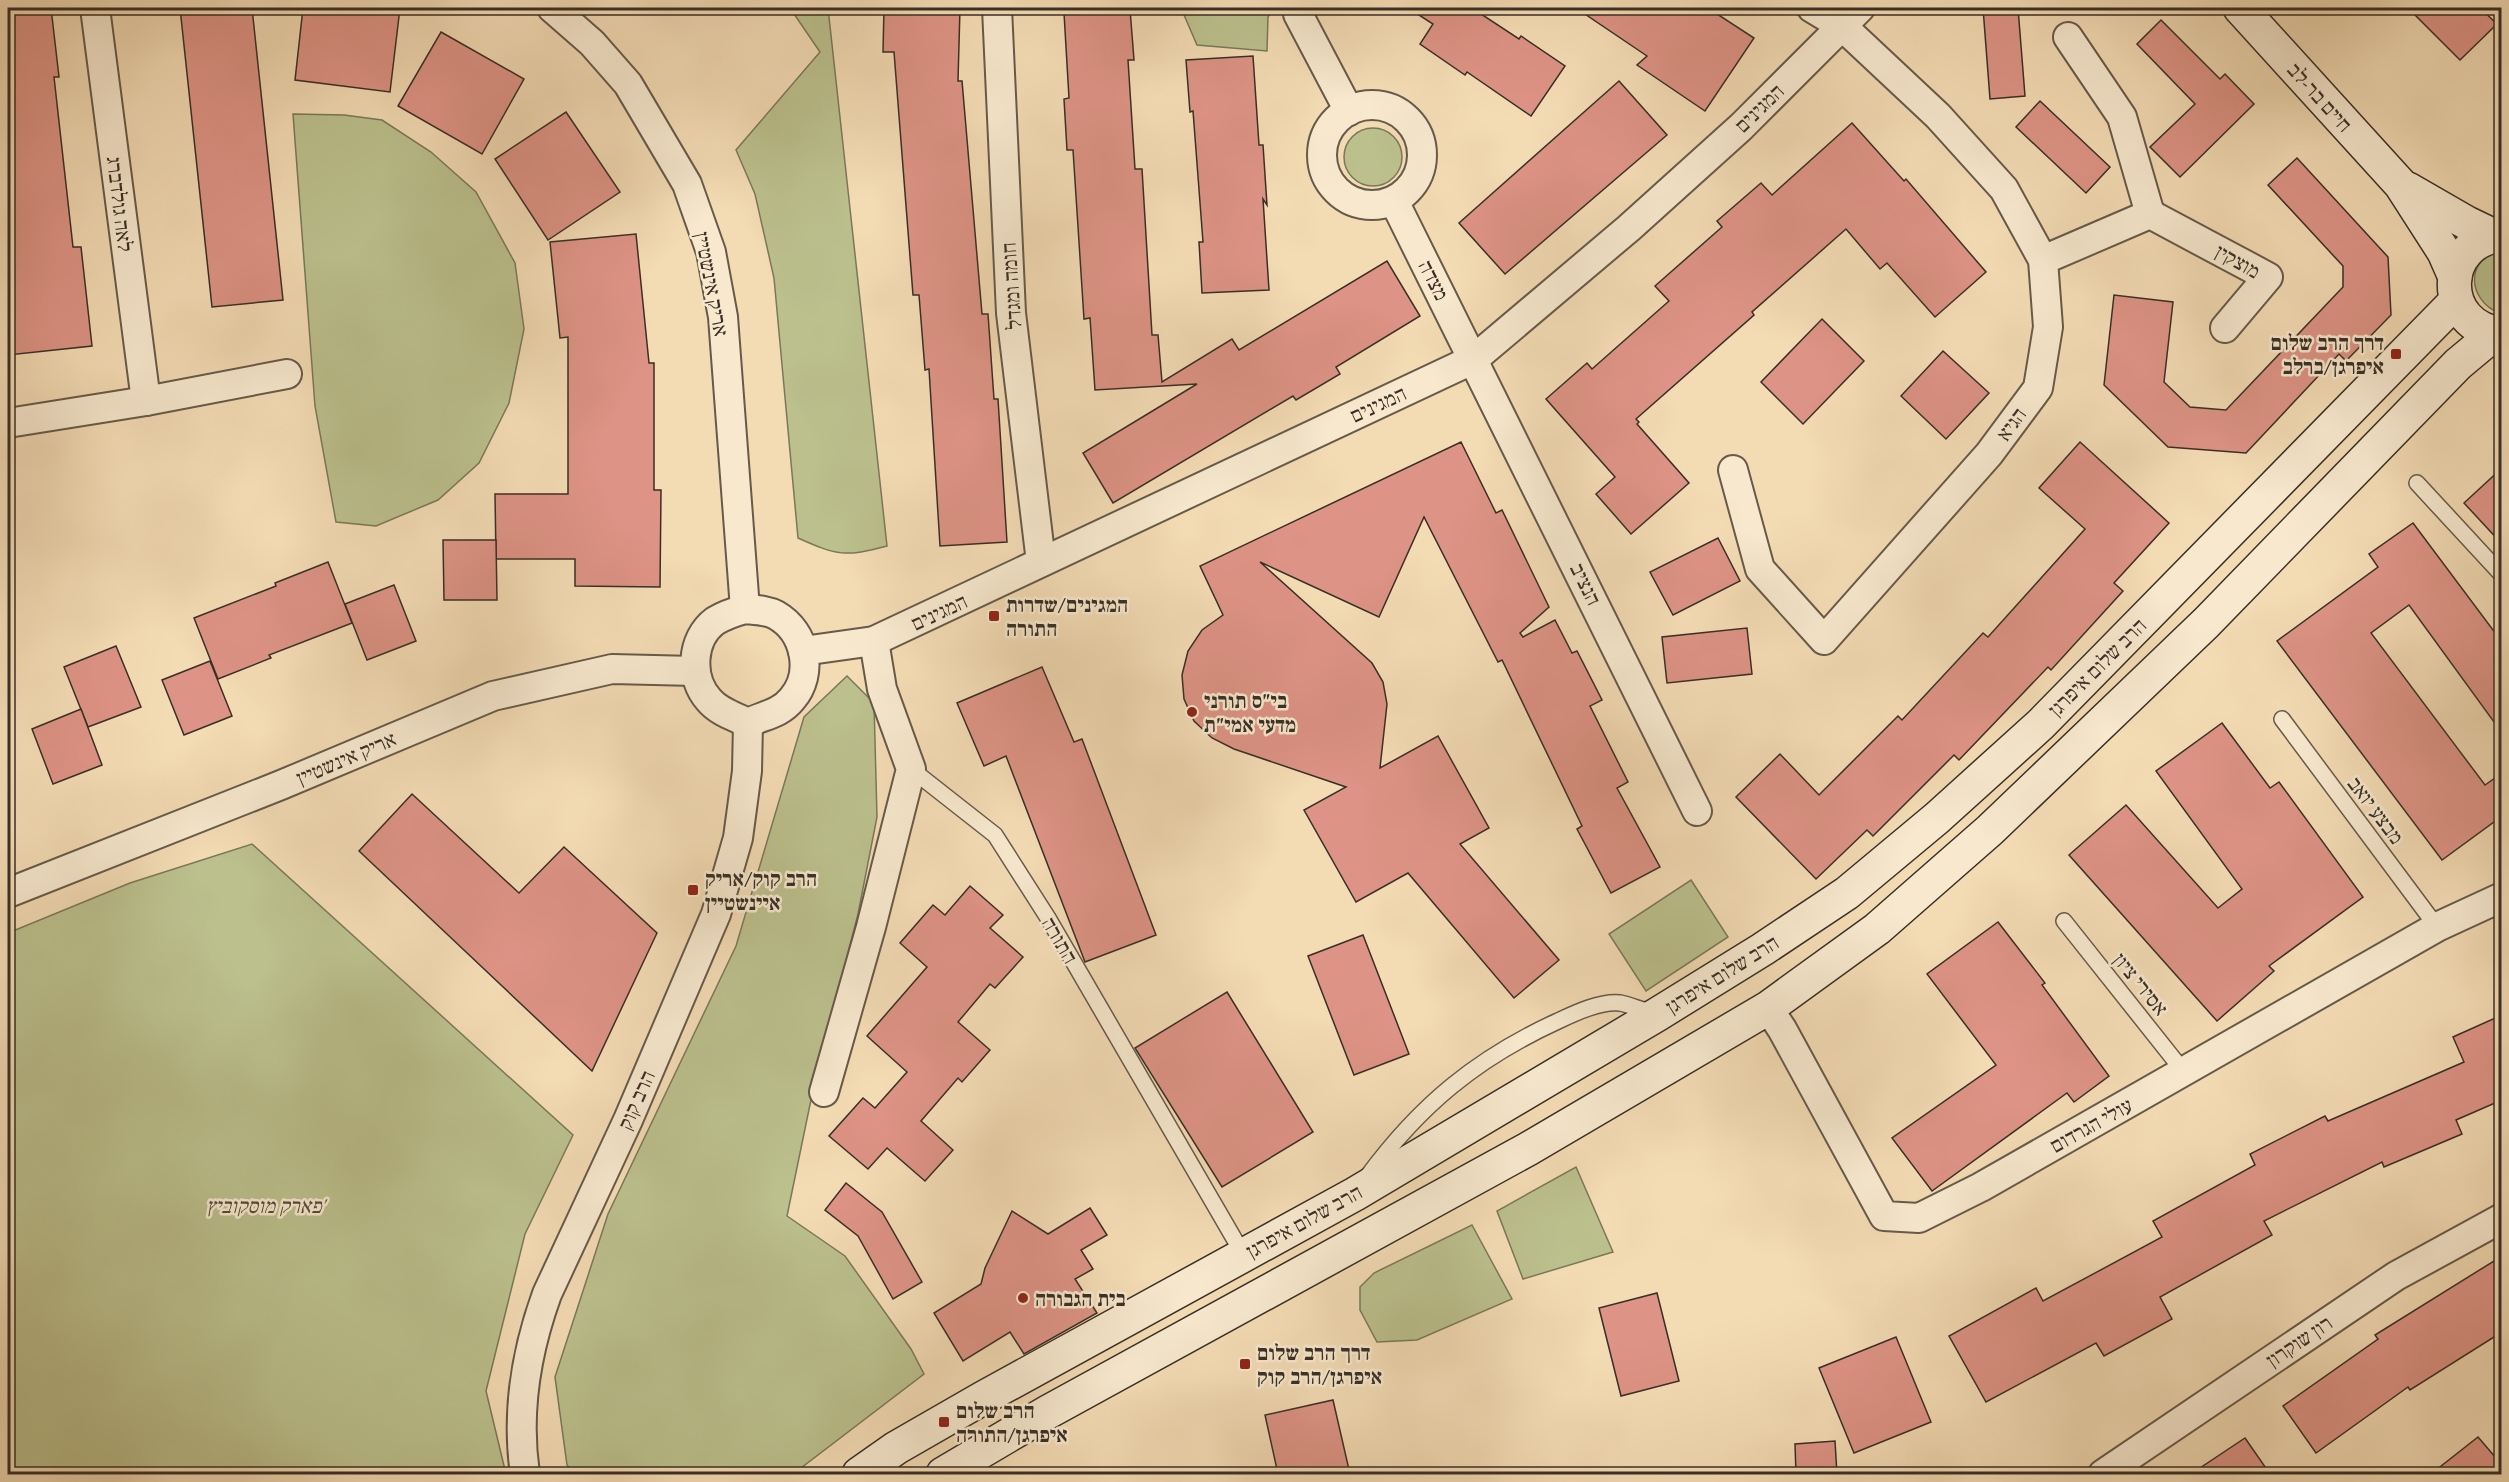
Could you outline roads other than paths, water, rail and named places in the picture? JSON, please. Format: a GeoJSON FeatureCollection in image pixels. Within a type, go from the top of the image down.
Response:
{"type":"FeatureCollection","features":[{"type":"Feature","properties":{"kind":"main road","name":"חיים בר-לב"},"geometry":{"type":"LineString","coordinates":[[2240,8],[2401,185],[2444,252],[2455,289],[2472,323],[2498,334]]}},
{"type":"Feature","properties":{"kind":"main road","name":"חיים בר-לב"},"geometry":{"type":"LineString","coordinates":[[2401,185],[2458,218],[2498,235]]}},
{"type":"Feature","properties":{"kind":"main road","name":"הרב שלום איפרגן"},"geometry":{"type":"LineString","coordinates":[[859,1474],[896,1448],[983,1398],[1355,1194],[1658,1014],[1763,949],[1847,892],[1937,818],[2073,692],[2455,289],[2460,260],[2470,248],[2498,235]]}},
{"type":"Feature","properties":{"kind":"main road","name":"הרב שלום איפרגן"},"geometry":{"type":"LineString","coordinates":[[943,1474],[1048,1412],[1528,1149],[1768,1008],[1877,929],[1990,830],[2206,623],[2450,372],[2498,334]]}},
{"type":"Feature","properties":{"kind":"street","name":"לאה גולדברג"},"geometry":{"type":"LineString","coordinates":[[95,8],[146,400]]}},
{"type":"Feature","properties":{"kind":"street","name":"אריק אינשטיין"},"geometry":{"type":"LineString","coordinates":[[552,8],[592,43],[628,84],[687,184],[711,252],[723,317],[745,609]]}},
{"type":"Feature","properties":{"kind":"street","name":"חומה ומגדל"},"geometry":{"type":"LineString","coordinates":[[997,8],[1011,313],[1041,562]]}},
{"type":"Feature","properties":{"kind":"street"},"geometry":{"type":"LineString","coordinates":[[1812,8],[1851,17]]}},
{"type":"Feature","properties":{"kind":"street"},"geometry":{"type":"LineString","coordinates":[[1298,14],[1349,111]]}},
{"type":"Feature","properties":{"kind":"street","name":"המגינים"},"geometry":{"type":"LineString","coordinates":[[803,651],[874,641],[1474,359],[1646,213],[1741,127],[1851,17]]}},
{"type":"Feature","properties":{"kind":"street","name":"הגיא"},"geometry":{"type":"LineString","coordinates":[[1733,470],[1760,569],[1824,640],[1989,454],[2038,388],[2048,327],[2043,260],[2004,189],[1851,17]]}},
{"type":"Feature","properties":{"kind":"street"},"geometry":{"type":"LineString","coordinates":[[2043,260],[2150,214],[2122,117],[2067,37]]}},
{"type":"Feature","properties":{"kind":"street"},"geometry":{"type":"LineString","coordinates":[[1364,106],[1380,106],[1395,111],[1408,121],[1417,133],[1422,148],[1421,164],[1416,179],[1407,192],[1394,201],[1379,205],[1364,204],[1349,199],[1336,190],[1328,177],[1323,163],[1325,140],[1336,120],[1349,111],[1364,106]]}},
{"type":"Feature","properties":{"kind":"street","name":"מצדה"},"geometry":{"type":"LineString","coordinates":[[1394,201],[1474,359]]}},
{"type":"Feature","properties":{"kind":"street","name":"מוצקין"},"geometry":{"type":"LineString","coordinates":[[2150,214],[2268,277],[2225,328]]}},
{"type":"Feature","properties":{"kind":"street","name":"הנציב"},"geometry":{"type":"LineString","coordinates":[[1474,359],[1697,811]]}},
{"type":"Feature","properties":{"kind":"street"},"geometry":{"type":"LineString","coordinates":[[8,423],[287,374]]}},
{"type":"Feature","properties":{"kind":"street"},"geometry":{"type":"LineString","coordinates":[[745,609],[761,610],[776,615],[798,638],[803,651],[805,669],[801,685],[793,698],[782,709],[748,723],[721,711],[708,700],[699,686],[695,671],[696,653],[702,636],[713,623],[728,614],[745,609]]}},
{"type":"Feature","properties":{"kind":"street"},"geometry":{"type":"LineString","coordinates":[[824,1092],[871,927],[911,769],[882,689],[874,641]]}},
{"type":"Feature","properties":{"kind":"street","name":"אריק אינשטיין"},"geometry":{"type":"LineString","coordinates":[[8,893],[281,785],[493,696],[612,669],[695,671]]}},
{"type":"Feature","properties":{"kind":"street","name":"הרב קוק"},"geometry":{"type":"LineString","coordinates":[[525,1474],[523,1461],[524,1380],[535,1327],[547,1294],[680,1001],[716,914],[738,838],[747,771],[748,723]]}},
{"type":"Feature","properties":{"kind":"street","name":"עולי הגרדום"},"geometry":{"type":"LineString","coordinates":[[1768,1008],[1782,1029],[1884,1216],[1919,1218],[1981,1187],[2437,927],[2502,897]]}},
{"type":"Feature","properties":{"kind":"street","name":"רון שוקרון"},"geometry":{"type":"LineString","coordinates":[[2103,1474],[2396,1276],[2502,1218]]}},
{"type":"Feature","properties":{"kind":"lane"},"geometry":{"type":"LineString","coordinates":[[2417,483],[2502,575]]}},
{"type":"Feature","properties":{"kind":"lane","name":"מבצע יואב"},"geometry":{"type":"LineString","coordinates":[[2282,718],[2437,927]]}},
{"type":"Feature","properties":{"kind":"lane","name":"התורה"},"geometry":{"type":"LineString","coordinates":[[911,769],[994,835],[1048,918],[1243,1254]]}},
{"type":"Feature","properties":{"kind":"lane","name":"אסירי ציון"},"geometry":{"type":"LineString","coordinates":[[2064,921],[2184,1072]]}},
{"type":"Feature","properties":{"kind":"lane"},"geometry":{"type":"LineString","coordinates":[[1355,1194],[1390,1146],[1436,1099],[1482,1061],[1536,1031],[1577,1012],[1599,1006],[1618,1003],[1658,1014]]}},
{"type":"Feature","properties":{"kind":"place","name":"דרך הרב שלום איפרגן/ברלב"},"geometry":{"type":"Point","coordinates":[2396,354]}},
{"type":"Feature","properties":{"kind":"place","name":"המגינים/שדרות התורה"},"geometry":{"type":"Point","coordinates":[994,616]}},
{"type":"Feature","properties":{"kind":"place","name":"בי\"ס תורני מדעי אמי\"ת"},"geometry":{"type":"Point","coordinates":[1192,712]}},
{"type":"Feature","properties":{"kind":"place","name":"הרב קוק/אריק איינשטיין"},"geometry":{"type":"Point","coordinates":[693,890]}},
{"type":"Feature","properties":{"kind":"place","name":"בית הגבורה"},"geometry":{"type":"Point","coordinates":[1023,1298]}},
{"type":"Feature","properties":{"kind":"place","name":"דרך הרב שלום איפרגן/הרב קוק"},"geometry":{"type":"Point","coordinates":[1245,1364]}},
{"type":"Feature","properties":{"kind":"place","name":"הרב שלום איפרגן/התורה"},"geometry":{"type":"Point","coordinates":[944,1422]}},
{"type":"Feature","properties":{"kind":"park label","name":"פארק מוסקוביץ'"},"geometry":{"type":"Point","coordinates":[266,1205]}}]}
